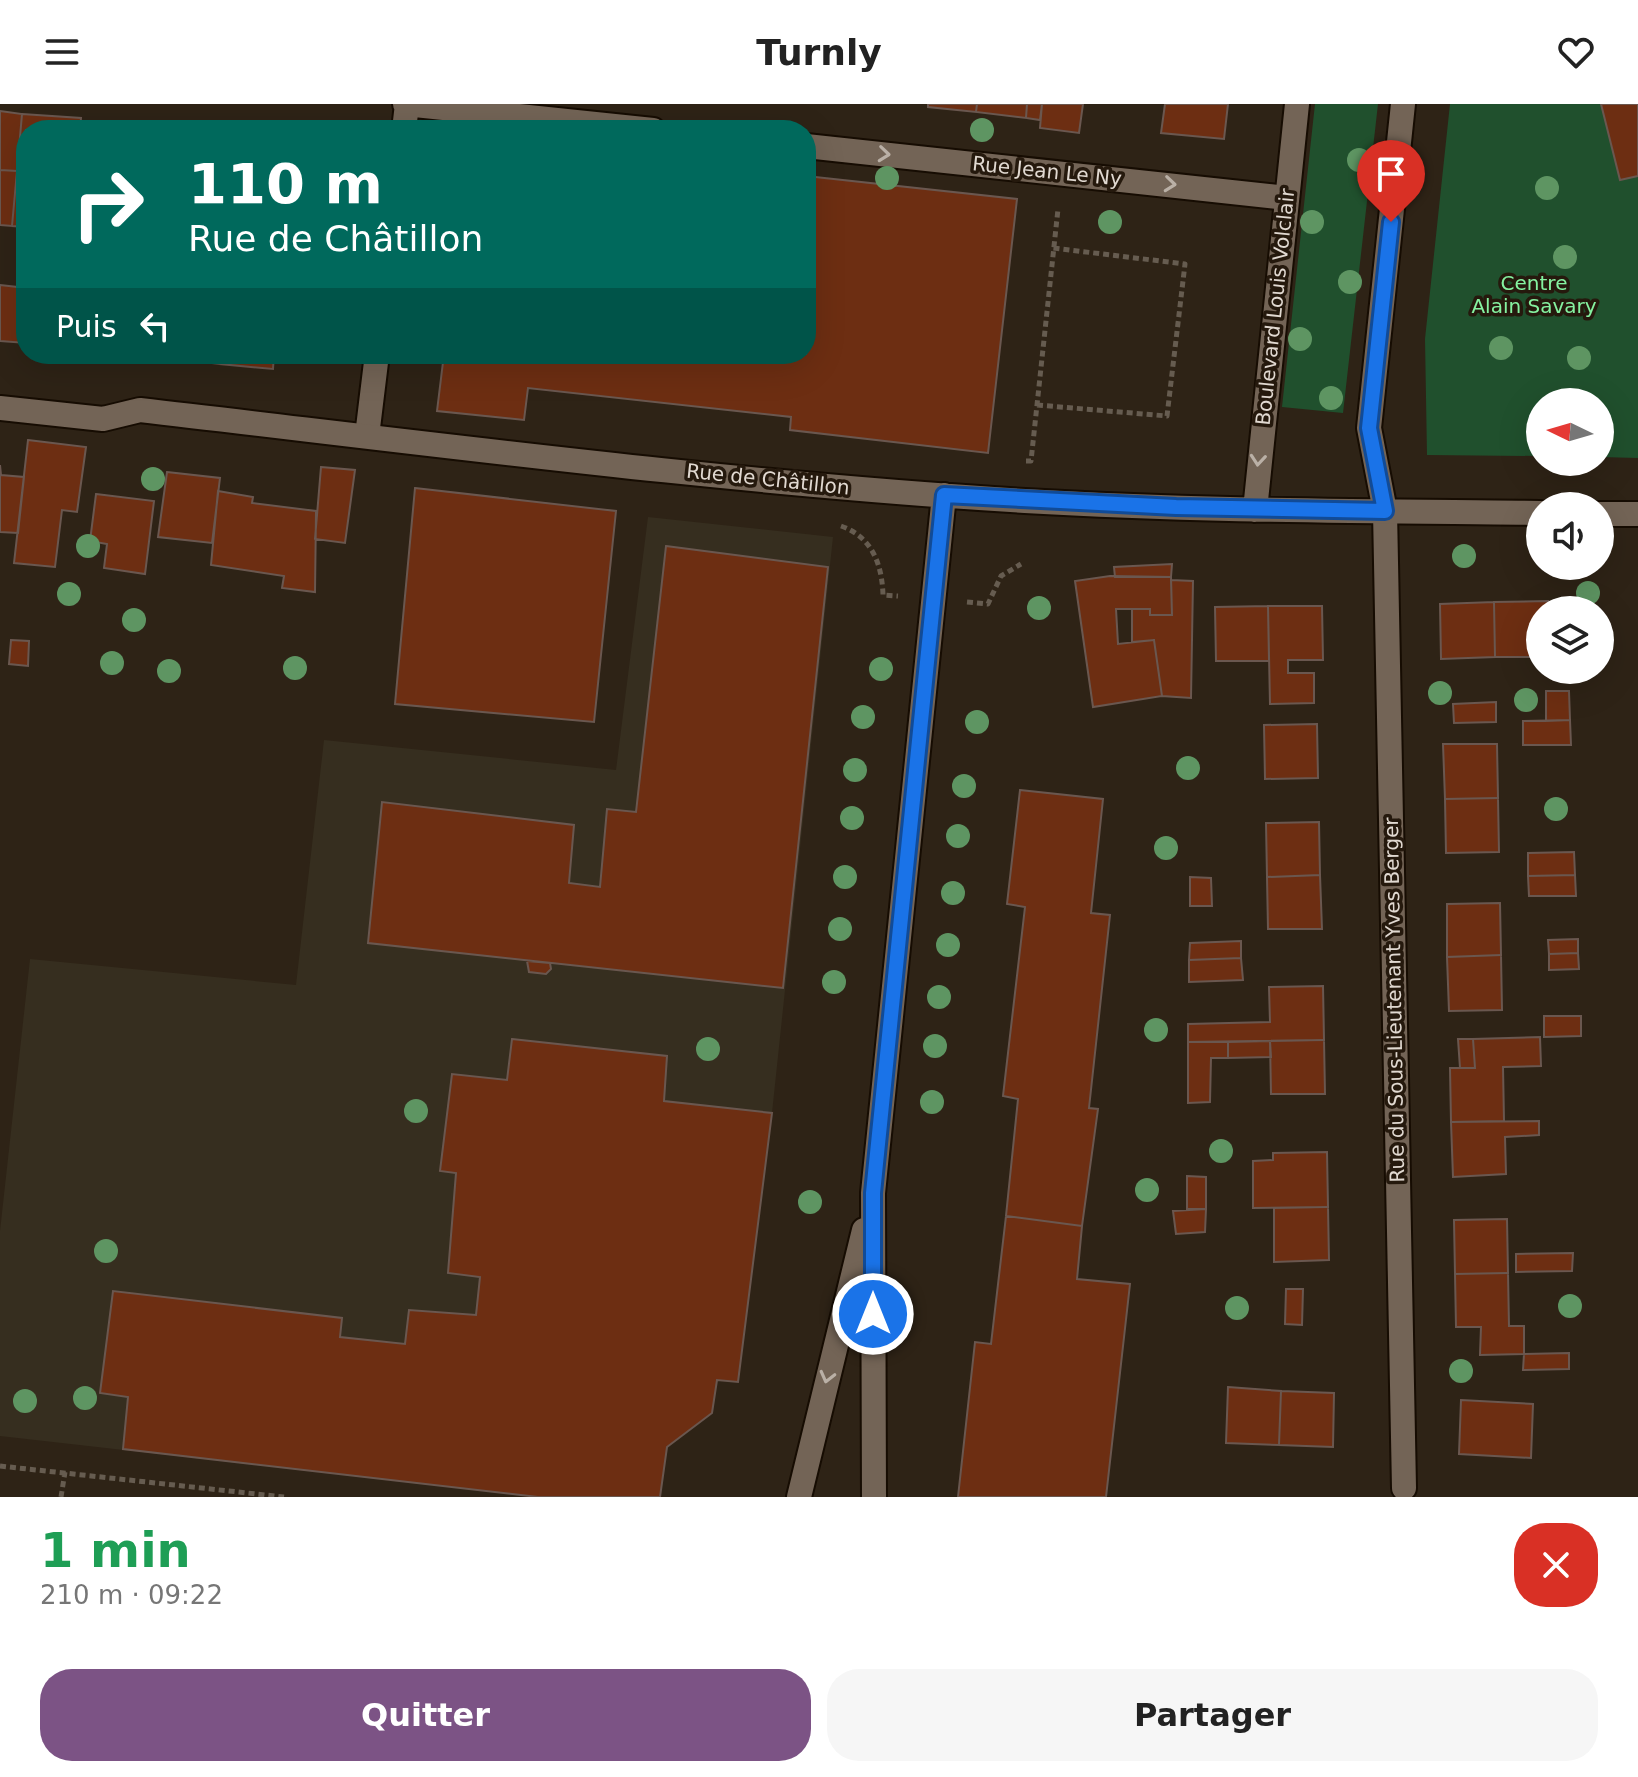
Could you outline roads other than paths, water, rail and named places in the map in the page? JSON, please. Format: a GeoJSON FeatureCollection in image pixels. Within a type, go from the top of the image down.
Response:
{"type":"FeatureCollection","features":[{"type":"Feature","properties":{"kind":"street"},"geometry":{"type":"LineString","coordinates":[[406,104],[558,120]]}},
{"type":"Feature","properties":{"kind":"street","name":"Boulevard Louis Volclair"},"geometry":{"type":"LineString","coordinates":[[1255,510],[1297,104]]}},
{"type":"Feature","properties":{"kind":"street"},"geometry":{"type":"LineString","coordinates":[[1385,511],[1369,428],[1403,104]]}},
{"type":"Feature","properties":{"kind":"street","name":"Rue Jean Le Ny"},"geometry":{"type":"LineString","coordinates":[[816,147],[1287,198]]}},
{"type":"Feature","properties":{"kind":"street"},"geometry":{"type":"LineString","coordinates":[[367,436],[376,364]]}},
{"type":"Feature","properties":{"kind":"street","name":"Rue de Châtillon"},"geometry":{"type":"LineString","coordinates":[[0,408],[103,419],[140,410],[801,484],[944,495],[1255,510],[1526,513]]}},
{"type":"Feature","properties":{"kind":"street"},"geometry":{"type":"LineString","coordinates":[[874,1497],[873,1193],[944,495]]}},
{"type":"Feature","properties":{"kind":"street","name":"Rue du Sous-Lieutenant Yves Berger"},"geometry":{"type":"LineString","coordinates":[[1385,511],[1404,1488]]}},
{"type":"Feature","properties":{"kind":"street"},"geometry":{"type":"LineString","coordinates":[[1614,514],[1638,514]]}},
{"type":"Feature","properties":{"kind":"street"},"geometry":{"type":"LineString","coordinates":[[799,1497],[873,1193]]}},
{"type":"Feature","properties":{"kind":"park label","name":"Centre Alain Savary"},"geometry":{"type":"Point","coordinates":[1534,294]}}]}
